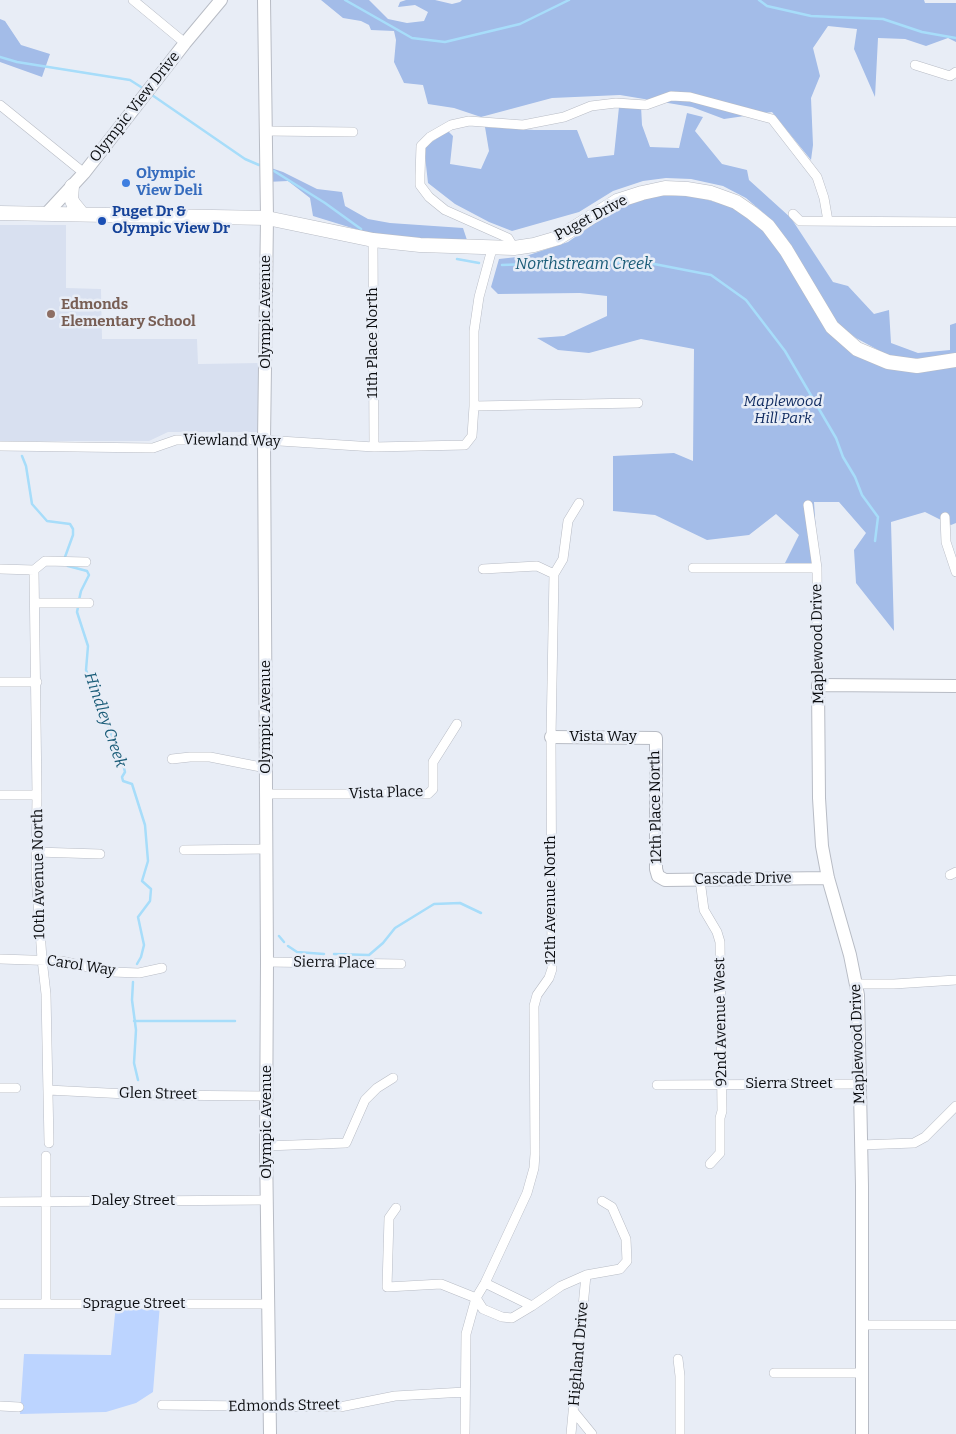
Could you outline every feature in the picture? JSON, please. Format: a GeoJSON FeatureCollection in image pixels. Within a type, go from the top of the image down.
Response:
{"type":"FeatureCollection","features":[{"type":"Feature","properties":{"kind":"main road"},"geometry":{"type":"LineString","coordinates":[[72,186],[71,198],[82,214]]}},
{"type":"Feature","properties":{"kind":"main road","name":"Puget Drive"},"geometry":{"type":"LineString","coordinates":[[0,213],[266,218],[373,240],[514,248],[534,245],[558,238],[617,202],[642,193],[665,188],[711,194],[736,202],[768,226],[786,250],[832,327],[857,349],[888,362],[917,366],[956,360]]}},
{"type":"Feature","properties":{"kind":"street"},"geometry":{"type":"LineString","coordinates":[[133,0],[185,43]]}},
{"type":"Feature","properties":{"kind":"street","name":"Olympic View Drive"},"geometry":{"type":"LineString","coordinates":[[47,213],[84,173],[185,43],[221,0]]}},
{"type":"Feature","properties":{"kind":"street","name":"Olympic Avenue"},"geometry":{"type":"LineString","coordinates":[[264,0],[266,131],[264,440],[268,1096],[266,1146],[270,1434]]}},
{"type":"Feature","properties":{"kind":"street"},"geometry":{"type":"LineString","coordinates":[[915,65],[950,76],[956,72]]}},
{"type":"Feature","properties":{"kind":"street"},"geometry":{"type":"LineString","coordinates":[[514,248],[508,238],[445,210],[429,197],[420,185],[420,176],[421,146],[430,137],[451,125],[470,121],[523,125],[564,117],[591,106],[616,103],[646,105],[671,96],[690,97],[772,119],[817,178],[824,198],[828,221]]}},
{"type":"Feature","properties":{"kind":"street"},"geometry":{"type":"LineString","coordinates":[[0,105],[84,173]]}},
{"type":"Feature","properties":{"kind":"street"},"geometry":{"type":"LineString","coordinates":[[266,131],[353,132]]}},
{"type":"Feature","properties":{"kind":"street"},"geometry":{"type":"LineString","coordinates":[[793,214],[800,221],[956,222]]}},
{"type":"Feature","properties":{"kind":"street","name":"11th Place North"},"geometry":{"type":"LineString","coordinates":[[373,240],[374,447]]}},
{"type":"Feature","properties":{"kind":"street"},"geometry":{"type":"LineString","coordinates":[[492,248],[479,298],[474,331],[474,406],[638,403]]}},
{"type":"Feature","properties":{"kind":"street","name":"Viewland Way"},"geometry":{"type":"LineString","coordinates":[[0,446],[153,448],[176,440],[264,440],[374,447],[465,445],[472,436],[474,406]]}},
{"type":"Feature","properties":{"kind":"street","name":"12th Avenue North"},"geometry":{"type":"LineString","coordinates":[[465,1434],[466,1334],[476,1298],[485,1283],[527,1192],[534,1168],[534,1006],[537,994],[549,978],[552,968],[551,737],[554,574],[563,559],[568,521],[579,503]]}},
{"type":"Feature","properties":{"kind":"street","name":"Maplewood Drive"},"geometry":{"type":"LineString","coordinates":[[808,505],[817,568],[821,828],[828,878],[850,954],[856,984],[861,1145],[862,1434]]}},
{"type":"Feature","properties":{"kind":"street"},"geometry":{"type":"LineString","coordinates":[[945,517],[946,542],[956,572]]}},
{"type":"Feature","properties":{"kind":"street"},"geometry":{"type":"LineString","coordinates":[[0,569],[34,570],[45,561],[86,562]]}},
{"type":"Feature","properties":{"kind":"street"},"geometry":{"type":"LineString","coordinates":[[483,569],[537,566],[554,574]]}},
{"type":"Feature","properties":{"kind":"street","name":"Maplewood Drive"},"geometry":{"type":"LineString","coordinates":[[693,568],[817,568]]}},
{"type":"Feature","properties":{"kind":"street","name":"10th Avenue North"},"geometry":{"type":"LineString","coordinates":[[34,570],[38,795],[36,852],[42,960],[46,994],[49,1143]]}},
{"type":"Feature","properties":{"kind":"street"},"geometry":{"type":"LineString","coordinates":[[35,604],[89,603]]}},
{"type":"Feature","properties":{"kind":"street"},"geometry":{"type":"LineString","coordinates":[[0,682],[37,682]]}},
{"type":"Feature","properties":{"kind":"street"},"geometry":{"type":"LineString","coordinates":[[818,685],[956,686]]}},
{"type":"Feature","properties":{"kind":"street","name":"Vista Place"},"geometry":{"type":"LineString","coordinates":[[266,794],[428,794],[432,789],[434,762],[457,724]]}},
{"type":"Feature","properties":{"kind":"street","name":"Vista Way"},"geometry":{"type":"LineString","coordinates":[[551,737],[656,738]]}},
{"type":"Feature","properties":{"kind":"street","name":"12th Place North"},"geometry":{"type":"LineString","coordinates":[[656,738],[656,869],[658,876]]}},
{"type":"Feature","properties":{"kind":"street"},"geometry":{"type":"LineString","coordinates":[[172,760],[190,756],[210,757],[266,768]]}},
{"type":"Feature","properties":{"kind":"street"},"geometry":{"type":"LineString","coordinates":[[0,795],[38,795]]}},
{"type":"Feature","properties":{"kind":"street"},"geometry":{"type":"LineString","coordinates":[[184,850],[266,849]]}},
{"type":"Feature","properties":{"kind":"street"},"geometry":{"type":"LineString","coordinates":[[36,852],[100,854]]}},
{"type":"Feature","properties":{"kind":"street","name":"Cascade Drive"},"geometry":{"type":"LineString","coordinates":[[658,876],[665,880],[828,878]]}},
{"type":"Feature","properties":{"kind":"street","name":"92nd Avenue West"},"geometry":{"type":"LineString","coordinates":[[700,880],[704,910],[717,932],[720,942],[722,1084],[720,1154],[710,1164]]}},
{"type":"Feature","properties":{"kind":"street","name":"Carol Way"},"geometry":{"type":"LineString","coordinates":[[0,959],[61,961],[112,972],[139,974],[162,968]]}},
{"type":"Feature","properties":{"kind":"street","name":"Sierra Place"},"geometry":{"type":"LineString","coordinates":[[267,962],[401,964]]}},
{"type":"Feature","properties":{"kind":"street"},"geometry":{"type":"LineString","coordinates":[[856,984],[894,984],[956,980]]}},
{"type":"Feature","properties":{"kind":"street"},"geometry":{"type":"LineString","coordinates":[[266,1146],[346,1143],[365,1100],[377,1088],[393,1078]]}},
{"type":"Feature","properties":{"kind":"street","name":"Sierra Street"},"geometry":{"type":"LineString","coordinates":[[657,1085],[860,1084]]}},
{"type":"Feature","properties":{"kind":"street"},"geometry":{"type":"LineString","coordinates":[[0,1088],[16,1088]]}},
{"type":"Feature","properties":{"kind":"street","name":"Glen Street"},"geometry":{"type":"LineString","coordinates":[[48,1090],[146,1095],[268,1096]]}},
{"type":"Feature","properties":{"kind":"street"},"geometry":{"type":"LineString","coordinates":[[861,1145],[914,1143],[925,1137],[956,1106]]}},
{"type":"Feature","properties":{"kind":"street"},"geometry":{"type":"LineString","coordinates":[[46,1156],[46,1304]]}},
{"type":"Feature","properties":{"kind":"street","name":"Daley Street"},"geometry":{"type":"LineString","coordinates":[[0,1202],[267,1200]]}},
{"type":"Feature","properties":{"kind":"street","name":"Highland Drive"},"geometry":{"type":"LineString","coordinates":[[476,1298],[483,1309],[502,1317],[512,1318],[561,1286],[586,1275],[620,1269],[627,1261],[626,1240],[612,1207],[602,1201]]}},
{"type":"Feature","properties":{"kind":"street"},"geometry":{"type":"LineString","coordinates":[[396,1208],[389,1218],[387,1286],[441,1284],[476,1298]]}},
{"type":"Feature","properties":{"kind":"street","name":"Highland Drive"},"geometry":{"type":"LineString","coordinates":[[571,1434],[586,1275]]}},
{"type":"Feature","properties":{"kind":"street"},"geometry":{"type":"LineString","coordinates":[[485,1283],[532,1306]]}},
{"type":"Feature","properties":{"kind":"street","name":"Sprague Street"},"geometry":{"type":"LineString","coordinates":[[0,1304],[268,1304]]}},
{"type":"Feature","properties":{"kind":"street"},"geometry":{"type":"LineString","coordinates":[[862,1325],[956,1325]]}},
{"type":"Feature","properties":{"kind":"street"},"geometry":{"type":"LineString","coordinates":[[678,1359],[680,1376],[680,1434]]}},
{"type":"Feature","properties":{"kind":"street"},"geometry":{"type":"LineString","coordinates":[[774,1373],[862,1372]]}},
{"type":"Feature","properties":{"kind":"street","name":"Edmonds Street"},"geometry":{"type":"LineString","coordinates":[[162,1405],[340,1406],[395,1396],[465,1392]]}},
{"type":"Feature","properties":{"kind":"street"},"geometry":{"type":"LineString","coordinates":[[0,1406],[20,1407]]}},
{"type":"Feature","properties":{"kind":"street"},"geometry":{"type":"LineString","coordinates":[[574,1412],[592,1434]]}},
{"type":"Feature","properties":{"kind":"shaded area","name":"Edmonds Elementary School"},"geometry":{"type":"Polygon","coordinates":[[[0,225],[66,225],[66,288],[101,289],[102,339],[197,339],[198,364],[261,363],[261,432],[168,432],[149,441],[0,441],[0,225]]]}},
{"type":"Feature","properties":{"kind":"shaded area"},"geometry":{"type":"Polygon","coordinates":[[[116,1304],[160,1304],[153,1392],[136,1403],[106,1412],[20,1414],[24,1354],[111,1355],[116,1304]]]}},
{"type":"Feature","properties":{"kind":"green space"},"geometry":{"type":"Polygon","coordinates":[[[321,0],[369,0],[388,19],[407,23],[424,21],[428,12],[415,5],[398,7],[400,2],[406,0],[435,0],[452,4],[462,0],[924,0],[925,3],[956,3],[956,42],[948,38],[926,46],[905,39],[878,38],[875,97],[854,49],[857,29],[828,26],[813,48],[820,76],[811,98],[813,145],[811,160],[772,112],[724,119],[692,107],[620,95],[552,98],[481,117],[454,108],[428,104],[423,85],[404,83],[394,62],[396,40],[394,31],[371,30],[369,25],[361,21],[343,18],[321,0]]]}},
{"type":"Feature","properties":{"kind":"green space"},"geometry":{"type":"Polygon","coordinates":[[[0,19],[5,21],[21,45],[50,54],[42,77],[0,62],[0,19]]]}},
{"type":"Feature","properties":{"kind":"green space"},"geometry":{"type":"Polygon","coordinates":[[[641,106],[642,125],[650,147],[679,148],[687,113],[703,117],[695,131],[722,164],[747,170],[749,180],[791,218],[833,282],[848,286],[874,314],[889,310],[891,343],[918,353],[950,350],[950,325],[956,323],[956,355],[916,362],[891,357],[856,338],[837,323],[786,238],[767,216],[746,198],[723,186],[691,179],[666,178],[643,181],[613,191],[579,212],[512,231],[489,222],[455,204],[428,183],[424,147],[448,131],[453,136],[450,164],[481,169],[489,151],[485,127],[577,130],[588,158],[614,155],[619,107],[641,106]]]}},
{"type":"Feature","properties":{"kind":"green space"},"geometry":{"type":"Polygon","coordinates":[[[268,167],[283,172],[317,189],[342,192],[345,206],[368,219],[390,223],[463,228],[467,240],[417,240],[365,232],[313,216],[310,198],[288,181],[266,182],[268,167]]]}},
{"type":"Feature","properties":{"kind":"green space","name":"Maplewood Hill Park"},"geometry":{"type":"Polygon","coordinates":[[[648,196],[694,196],[733,207],[761,227],[853,353],[956,365],[956,523],[951,525],[925,512],[891,522],[894,631],[856,583],[854,550],[866,533],[839,502],[814,502],[818,563],[785,563],[799,535],[776,514],[749,535],[707,540],[655,515],[613,511],[613,456],[674,453],[693,461],[694,349],[641,339],[589,353],[558,350],[537,338],[564,336],[607,316],[607,296],[580,293],[498,294],[491,287],[499,259],[526,256],[568,242],[608,214],[648,196]]]}},
{"type":"Feature","properties":{"kind":"waterway"},"geometry":{"type":"LineString","coordinates":[[345,0],[412,38],[445,42],[520,24],[569,0]]}},
{"type":"Feature","properties":{"kind":"waterway"},"geometry":{"type":"LineString","coordinates":[[759,0],[767,6],[811,16],[883,19],[922,32],[956,38]]}},
{"type":"Feature","properties":{"kind":"waterway","name":"Northstream Creek"},"geometry":{"type":"LineString","coordinates":[[0,57],[17,62],[130,80],[141,87]]}},
{"type":"Feature","properties":{"kind":"waterway","name":"Northstream Creek"},"geometry":{"type":"LineString","coordinates":[[152,95],[245,159],[259,165]]}},
{"type":"Feature","properties":{"kind":"waterway","name":"Northstream Creek"},"geometry":{"type":"LineString","coordinates":[[274,171],[325,203],[361,229]]}},
{"type":"Feature","properties":{"kind":"waterway","name":"Northstream Creek"},"geometry":{"type":"LineString","coordinates":[[457,259],[479,263]]}},
{"type":"Feature","properties":{"kind":"waterway","name":"Northstream Creek"},"geometry":{"type":"LineString","coordinates":[[502,265],[582,262],[649,263],[711,275],[746,300],[785,351],[836,438],[843,457],[855,477],[862,495],[878,517],[875,541]]}},
{"type":"Feature","properties":{"kind":"waterway"},"geometry":{"type":"LineString","coordinates":[[22,456],[26,466],[32,504],[47,521],[70,524],[73,529],[73,535],[65,557]]}},
{"type":"Feature","properties":{"kind":"waterway","name":"Hindley Creek"},"geometry":{"type":"LineString","coordinates":[[68,566],[87,571],[89,575],[79,600]]}},
{"type":"Feature","properties":{"kind":"waterway","name":"Hindley Creek"},"geometry":{"type":"LineString","coordinates":[[78,607],[77,612],[88,646],[86,670],[123,764],[125,772],[122,777],[123,781],[132,784],[145,825],[148,861],[142,881],[151,889],[150,901],[138,917],[144,945],[137,964]]}},
{"type":"Feature","properties":{"kind":"waterway","name":"Hindley Creek"},"geometry":{"type":"LineString","coordinates":[[334,954],[369,955],[383,943],[395,928],[434,904],[460,903],[481,913]]}},
{"type":"Feature","properties":{"kind":"waterway","name":"Hindley Creek"},"geometry":{"type":"LineString","coordinates":[[279,936],[284,942]]}},
{"type":"Feature","properties":{"kind":"waterway","name":"Hindley Creek"},"geometry":{"type":"LineString","coordinates":[[288,946],[297,952],[324,954]]}},
{"type":"Feature","properties":{"kind":"waterway","name":"Hindley Creek"},"geometry":{"type":"LineString","coordinates":[[133,982],[132,1000],[136,1030],[134,1063],[138,1080]]}},
{"type":"Feature","properties":{"kind":"waterway"},"geometry":{"type":"LineString","coordinates":[[134,1021],[235,1021]]}},
{"type":"Feature","properties":{"kind":"place","name":"Olympic View Deli"},"geometry":{"type":"Point","coordinates":[126,183]}},
{"type":"Feature","properties":{"kind":"place","name":"Puget Dr & Olympic View Dr"},"geometry":{"type":"Point","coordinates":[102,221]}},
{"type":"Feature","properties":{"kind":"place","name":"Edmonds Elementary School"},"geometry":{"type":"Point","coordinates":[51,314]}}]}
